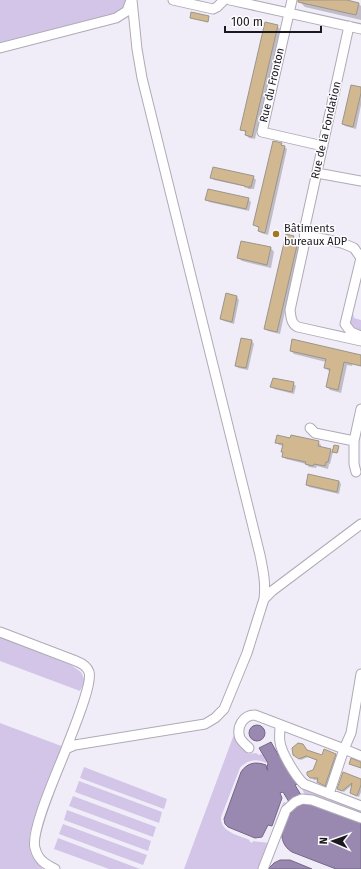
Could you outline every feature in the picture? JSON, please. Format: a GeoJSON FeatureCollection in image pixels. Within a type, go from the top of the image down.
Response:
{"type":"FeatureCollection","features":[{"type":"Feature","properties":{"kind":"lane"},"geometry":{"type":"LineString","coordinates":[[0,48],[116,18],[127,11],[131,0]]}},
{"type":"Feature","properties":{"kind":"lane"},"geometry":{"type":"LineString","coordinates":[[66,749],[75,745],[205,724],[215,718],[224,709],[247,652],[264,599],[265,578],[260,555],[142,78],[131,0]]}},
{"type":"Feature","properties":{"kind":"lane"},"geometry":{"type":"LineString","coordinates":[[173,0],[213,9],[224,0]]}},
{"type":"Feature","properties":{"kind":"lane"},"geometry":{"type":"LineString","coordinates":[[230,0],[349,26],[361,27]]}},
{"type":"Feature","properties":{"kind":"lane","name":"Rue du Fronton"},"geometry":{"type":"LineString","coordinates":[[292,0],[262,132],[323,146]]}},
{"type":"Feature","properties":{"kind":"lane","name":"Rue de la Fondation"},"geometry":{"type":"LineString","coordinates":[[349,26],[304,231],[305,241],[290,310],[291,319],[295,326],[361,341]]}},
{"type":"Feature","properties":{"kind":"lane"},"geometry":{"type":"LineString","coordinates":[[317,173],[361,182]]}},
{"type":"Feature","properties":{"kind":"lane"},"geometry":{"type":"LineString","coordinates":[[305,235],[342,243],[354,248],[361,257],[345,324],[340,332],[331,334]]}},
{"type":"Feature","properties":{"kind":"lane"},"geometry":{"type":"LineString","coordinates":[[345,324],[351,332],[361,336]]}},
{"type":"Feature","properties":{"kind":"lane"},"geometry":{"type":"LineString","coordinates":[[356,472],[354,464],[354,441],[361,409]]}},
{"type":"Feature","properties":{"kind":"lane"},"geometry":{"type":"LineString","coordinates":[[310,428],[316,433],[354,441]]}},
{"type":"Feature","properties":{"kind":"lane"},"geometry":{"type":"LineString","coordinates":[[264,599],[272,591],[361,524]]}},
{"type":"Feature","properties":{"kind":"lane"},"geometry":{"type":"LineString","coordinates":[[0,632],[76,660],[84,665],[89,671],[90,675],[88,689],[34,834],[35,850],[40,860],[55,869]]}},
{"type":"Feature","properties":{"kind":"lane"},"geometry":{"type":"LineString","coordinates":[[329,794],[351,733],[361,674]]}},
{"type":"Feature","properties":{"kind":"lane"},"geometry":{"type":"LineString","coordinates":[[249,748],[240,739],[239,731],[241,722],[246,717],[255,715],[280,726],[361,756]]}},
{"type":"Feature","properties":{"kind":"lane"},"geometry":{"type":"LineString","coordinates":[[280,726],[280,743],[295,774],[304,784],[361,806]]}},
{"type":"Feature","properties":{"kind":"lane"},"geometry":{"type":"LineString","coordinates":[[263,869],[286,810],[295,802],[302,799],[312,800],[361,818]]}},
{"type":"Feature","properties":{"kind":"shaded area"},"geometry":{"type":"Polygon","coordinates":[[[0,0],[128,0],[123,8],[115,15],[0,44],[0,0]]]}},
{"type":"Feature","properties":{"kind":"shaded area"},"geometry":{"type":"Polygon","coordinates":[[[353,313],[354,318],[361,320],[361,333],[349,327],[351,314],[353,313]]]}},
{"type":"Feature","properties":{"kind":"shaded area"},"geometry":{"type":"Polygon","coordinates":[[[0,637],[71,665],[81,672],[85,681],[80,691],[0,661],[0,637]]]}},
{"type":"Feature","properties":{"kind":"shaded area"},"geometry":{"type":"Polygon","coordinates":[[[0,723],[64,747],[30,833],[29,845],[31,853],[43,869],[0,869],[0,723]]]}},
{"type":"Feature","properties":{"kind":"shaded area"},"geometry":{"type":"Polygon","coordinates":[[[254,725],[260,725],[265,730],[263,739],[260,741],[254,741],[249,736],[249,730],[254,725]]]}},
{"type":"Feature","properties":{"kind":"shaded area"},"geometry":{"type":"Polygon","coordinates":[[[236,729],[248,754],[262,754],[267,762],[256,760],[246,763],[240,768],[221,817],[223,826],[227,830],[250,840],[249,841],[252,843],[253,841],[269,843],[283,803],[285,802],[286,804],[261,869],[184,869],[236,729]]]}},
{"type":"Feature","properties":{"kind":"shaded area"},"geometry":{"type":"Polygon","coordinates":[[[271,742],[279,756],[283,757],[298,784],[295,785],[301,795],[289,802],[283,792],[280,793],[282,798],[272,826],[268,825],[262,837],[255,838],[228,827],[225,824],[224,819],[243,769],[249,765],[258,763],[266,765],[268,770],[268,763],[259,748],[271,742]]]}},
{"type":"Feature","properties":{"kind":"shaded area"},"geometry":{"type":"Polygon","coordinates":[[[84,767],[167,799],[164,809],[80,778],[84,767]]]}},
{"type":"Feature","properties":{"kind":"shaded area"},"geometry":{"type":"Polygon","coordinates":[[[79,781],[162,812],[159,823],[75,792],[79,781]]]}},
{"type":"Feature","properties":{"kind":"shaded area"},"geometry":{"type":"Polygon","coordinates":[[[301,787],[361,808],[361,816],[305,795],[301,787]]]}},
{"type":"Feature","properties":{"kind":"shaded area"},"geometry":{"type":"Polygon","coordinates":[[[73,796],[156,827],[153,837],[69,806],[73,796]]]}},
{"type":"Feature","properties":{"kind":"shaded area"},"geometry":{"type":"Polygon","coordinates":[[[302,804],[311,804],[361,823],[361,869],[336,869],[292,852],[287,848],[283,840],[283,828],[290,813],[302,804]]]}},
{"type":"Feature","properties":{"kind":"shaded area"},"geometry":{"type":"Polygon","coordinates":[[[67,810],[151,841],[148,851],[64,820],[67,810]]]}},
{"type":"Feature","properties":{"kind":"shaded area"},"geometry":{"type":"Polygon","coordinates":[[[63,824],[147,855],[143,865],[59,834],[63,824]]]}},
{"type":"Feature","properties":{"kind":"shaded area"},"geometry":{"type":"Polygon","coordinates":[[[58,838],[140,869],[109,869],[54,849],[58,838]]]}},
{"type":"Feature","properties":{"kind":"shaded area"},"geometry":{"type":"Polygon","coordinates":[[[280,860],[290,860],[312,869],[268,869],[280,860]]]}},
{"type":"Feature","properties":{"kind":"building"},"geometry":{"type":"Polygon","coordinates":[[[298,0],[347,0],[359,3],[356,15],[298,2],[298,0]]]}},
{"type":"Feature","properties":{"kind":"building"},"geometry":{"type":"Polygon","coordinates":[[[191,12],[209,16],[208,22],[190,18],[191,12]]]}},
{"type":"Feature","properties":{"kind":"building"},"geometry":{"type":"Polygon","coordinates":[[[265,22],[278,25],[252,137],[245,135],[246,131],[240,130],[265,22]]]}},
{"type":"Feature","properties":{"kind":"building"},"geometry":{"type":"Polygon","coordinates":[[[351,85],[361,87],[353,127],[342,124],[351,85]]]}},
{"type":"Feature","properties":{"kind":"building"},"geometry":{"type":"Polygon","coordinates":[[[273,141],[282,143],[281,145],[285,146],[265,233],[258,231],[259,227],[253,225],[273,141]]]}},
{"type":"Feature","properties":{"kind":"building"},"geometry":{"type":"Polygon","coordinates":[[[213,167],[254,176],[251,187],[245,187],[210,178],[213,167]]]}},
{"type":"Feature","properties":{"kind":"building"},"geometry":{"type":"Polygon","coordinates":[[[208,189],[249,198],[246,209],[205,200],[208,189]]]}},
{"type":"Feature","properties":{"kind":"building"},"geometry":{"type":"Polygon","coordinates":[[[286,234],[294,236],[292,240],[298,241],[277,332],[264,329],[286,234]]]}},
{"type":"Feature","properties":{"kind":"building"},"geometry":{"type":"Polygon","coordinates":[[[241,241],[271,247],[267,265],[237,258],[241,241]]]}},
{"type":"Feature","properties":{"kind":"building"},"geometry":{"type":"Polygon","coordinates":[[[226,293],[237,296],[232,322],[220,319],[226,293]]]}},
{"type":"Feature","properties":{"kind":"building"},"geometry":{"type":"Polygon","coordinates":[[[241,338],[252,340],[246,368],[235,366],[241,338]]]}},
{"type":"Feature","properties":{"kind":"building"},"geometry":{"type":"Polygon","coordinates":[[[292,339],[361,355],[361,366],[344,362],[338,390],[326,387],[330,369],[324,368],[326,359],[290,351],[292,339]]]}},
{"type":"Feature","properties":{"kind":"building"},"geometry":{"type":"Polygon","coordinates":[[[273,378],[294,382],[292,392],[270,387],[273,378]]]}},
{"type":"Feature","properties":{"kind":"building"},"geometry":{"type":"Polygon","coordinates":[[[277,435],[290,438],[291,435],[319,441],[318,446],[331,449],[328,462],[326,462],[325,466],[314,464],[313,466],[305,464],[306,462],[282,457],[283,452],[281,452],[283,444],[275,443],[277,435]]]}},
{"type":"Feature","properties":{"kind":"building"},"geometry":{"type":"Polygon","coordinates":[[[334,445],[339,446],[337,453],[332,452],[334,445]]]}},
{"type":"Feature","properties":{"kind":"building"},"geometry":{"type":"Polygon","coordinates":[[[308,474],[339,481],[337,492],[306,485],[308,474]]]}},
{"type":"Feature","properties":{"kind":"building"},"geometry":{"type":"Polygon","coordinates":[[[298,743],[303,744],[307,750],[322,755],[324,749],[336,754],[325,786],[317,782],[318,778],[310,778],[307,775],[307,772],[313,770],[317,760],[306,756],[299,759],[293,755],[292,748],[298,743]]]}},
{"type":"Feature","properties":{"kind":"building"},"geometry":{"type":"Polygon","coordinates":[[[351,758],[361,762],[361,768],[349,764],[351,758]]]}},
{"type":"Feature","properties":{"kind":"building"},"geometry":{"type":"Polygon","coordinates":[[[343,772],[361,779],[361,785],[357,796],[350,793],[352,783],[342,791],[337,789],[343,772]]]}},
{"type":"Feature","properties":{"kind":"place","name":"Bâtiments bureaux ADP"},"geometry":{"type":"Point","coordinates":[276,234]}}]}
